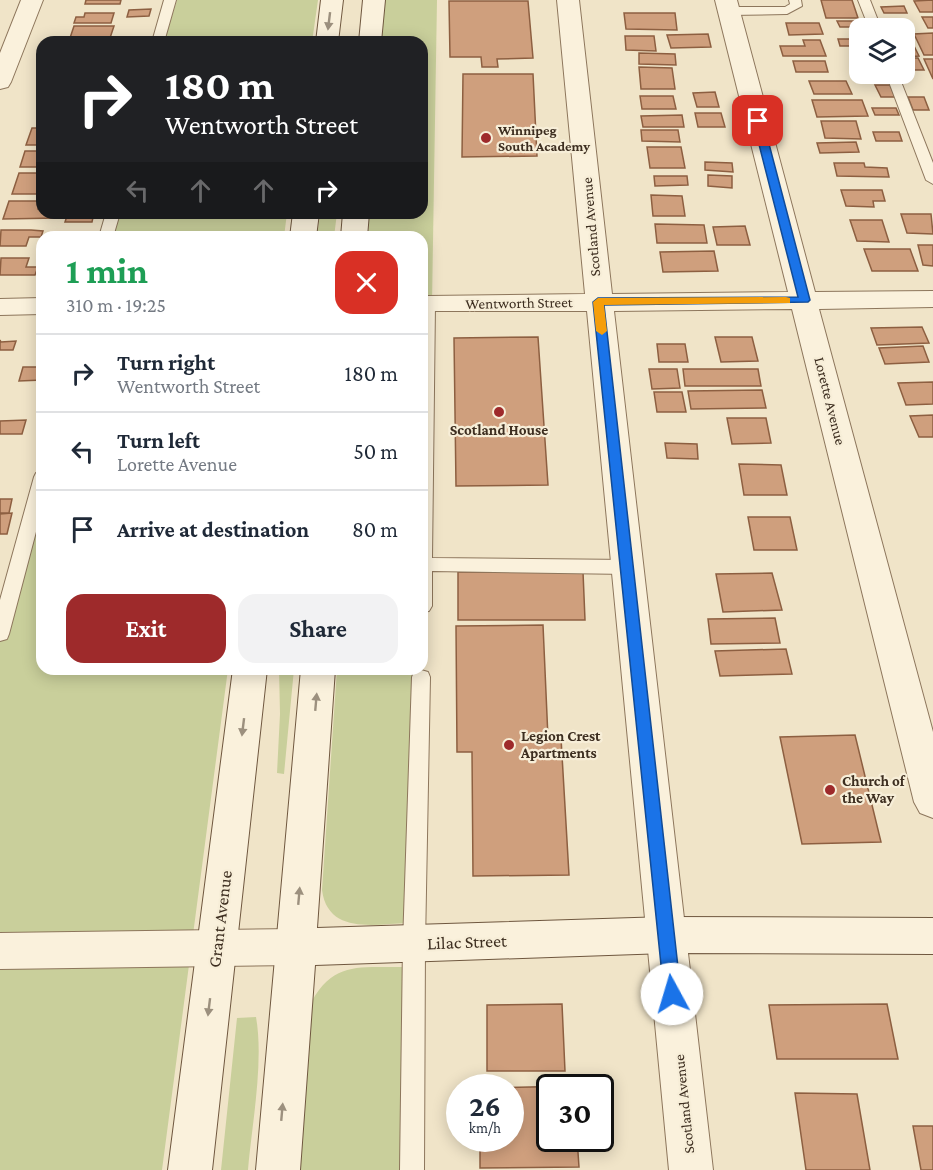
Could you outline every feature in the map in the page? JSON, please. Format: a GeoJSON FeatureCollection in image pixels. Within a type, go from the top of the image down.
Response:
{"type":"FeatureCollection","features":[{"type":"Feature","properties":{"kind":"street"},"geometry":{"type":"LineString","coordinates":[[0,82],[32,0]]}},
{"type":"Feature","properties":{"kind":"street"},"geometry":{"type":"LineString","coordinates":[[328,36],[332,0]]}},
{"type":"Feature","properties":{"kind":"street"},"geometry":{"type":"LineString","coordinates":[[371,36],[374,0]]}},
{"type":"Feature","properties":{"kind":"street","name":"Scotland Avenue"},"geometry":{"type":"LineString","coordinates":[[568,0],[691,1170]]}},
{"type":"Feature","properties":{"kind":"street","name":"Lorette Avenue"},"geometry":{"type":"LineString","coordinates":[[728,5],[933,802]]}},
{"type":"Feature","properties":{"kind":"street","name":"Wentworth Street"},"geometry":{"type":"LineString","coordinates":[[428,304],[933,299]]}},
{"type":"Feature","properties":{"kind":"street"},"geometry":{"type":"LineString","coordinates":[[0,307],[36,306]]}},
{"type":"Feature","properties":{"kind":"street","name":"Grant Avenue"},"geometry":{"type":"LineString","coordinates":[[190,1170],[249,675]]}},
{"type":"Feature","properties":{"kind":"street"},"geometry":{"type":"LineString","coordinates":[[278,1170],[318,675]]}},
{"type":"Feature","properties":{"kind":"street","name":"Lilac Street"},"geometry":{"type":"LineString","coordinates":[[0,951],[216,949],[666,935],[933,936]]}},
{"type":"Feature","properties":{"kind":"lane"},"geometry":{"type":"LineString","coordinates":[[160,36],[170,0]]}},
{"type":"Feature","properties":{"kind":"lane"},"geometry":{"type":"LineString","coordinates":[[728,5],[787,10],[796,6],[795,0]]}},
{"type":"Feature","properties":{"kind":"lane"},"geometry":{"type":"LineString","coordinates":[[864,0],[871,18]]}},
{"type":"Feature","properties":{"kind":"lane"},"geometry":{"type":"LineString","coordinates":[[896,84],[933,180]]}},
{"type":"Feature","properties":{"kind":"lane"},"geometry":{"type":"LineString","coordinates":[[0,634],[36,499]]}},
{"type":"Feature","properties":{"kind":"lane"},"geometry":{"type":"LineString","coordinates":[[428,564],[628,567]]}},
{"type":"Feature","properties":{"kind":"lane"},"geometry":{"type":"LineString","coordinates":[[412,1170],[414,944],[421,677]]}},
{"type":"Feature","properties":{"kind":"green space"},"geometry":{"type":"Polygon","coordinates":[[[177,0],[318,0],[313,36],[166,36],[177,0]]]}},
{"type":"Feature","properties":{"kind":"green space"},"geometry":{"type":"Polygon","coordinates":[[[384,0],[437,0],[432,303],[428,399],[428,231],[368,231],[369,219],[428,219],[428,36],[381,36],[384,0]]]}},
{"type":"Feature","properties":{"kind":"green space"},"geometry":{"type":"Polygon","coordinates":[[[113,219],[286,219],[285,231],[110,231],[113,219]]]}},
{"type":"Feature","properties":{"kind":"green space"},"geometry":{"type":"Polygon","coordinates":[[[319,219],[336,219],[335,231],[318,231],[319,219]]]}},
{"type":"Feature","properties":{"kind":"green space"},"geometry":{"type":"Polygon","coordinates":[[[36,499],[36,675],[227,675],[162,1170],[0,1170],[0,634],[36,499]]]}},
{"type":"Feature","properties":{"kind":"green space"},"geometry":{"type":"Polygon","coordinates":[[[279,675],[293,675],[284,774],[277,773],[279,675]]]}},
{"type":"Feature","properties":{"kind":"green space"},"geometry":{"type":"Polygon","coordinates":[[[337,675],[417,675],[408,923],[368,925],[343,920],[333,914],[326,904],[322,890],[337,675]]]}},
{"type":"Feature","properties":{"kind":"green space"},"geometry":{"type":"Polygon","coordinates":[[[407,967],[402,1170],[299,1170],[309,1007],[328,981],[349,969],[407,967]]]}},
{"type":"Feature","properties":{"kind":"green space"},"geometry":{"type":"Polygon","coordinates":[[[256,1017],[258,1073],[248,1170],[221,1170],[237,1018],[256,1017]]]}},
{"type":"Feature","properties":{"kind":"building"},"geometry":{"type":"Polygon","coordinates":[[[86,0],[121,0],[120,4],[85,4],[86,0]]]}},
{"type":"Feature","properties":{"kind":"building"},"geometry":{"type":"Polygon","coordinates":[[[821,0],[852,0],[858,18],[849,18],[826,18],[821,0]]]}},
{"type":"Feature","properties":{"kind":"building"},"geometry":{"type":"Polygon","coordinates":[[[933,0],[933,12],[920,12],[914,1],[933,0]]]}},
{"type":"Feature","properties":{"kind":"building"},"geometry":{"type":"Polygon","coordinates":[[[449,1],[528,1],[533,58],[497,59],[498,67],[482,67],[481,57],[450,57],[449,1]]]}},
{"type":"Feature","properties":{"kind":"building"},"geometry":{"type":"Polygon","coordinates":[[[904,6],[907,13],[884,13],[881,7],[904,6]]]}},
{"type":"Feature","properties":{"kind":"building"},"geometry":{"type":"Polygon","coordinates":[[[151,9],[149,16],[127,17],[129,10],[151,9]]]}},
{"type":"Feature","properties":{"kind":"building"},"geometry":{"type":"Polygon","coordinates":[[[85,13],[114,13],[111,23],[74,23],[76,17],[84,17],[85,13]]]}},
{"type":"Feature","properties":{"kind":"building"},"geometry":{"type":"Polygon","coordinates":[[[624,13],[675,13],[677,30],[626,29],[624,13]]]}},
{"type":"Feature","properties":{"kind":"building"},"geometry":{"type":"Polygon","coordinates":[[[922,17],[933,17],[933,28],[928,28],[922,17]]]}},
{"type":"Feature","properties":{"kind":"building"},"geometry":{"type":"Polygon","coordinates":[[[837,21],[849,21],[849,27],[840,27],[837,21]]]}},
{"type":"Feature","properties":{"kind":"building"},"geometry":{"type":"Polygon","coordinates":[[[786,23],[819,23],[823,34],[789,35],[786,23]]]}},
{"type":"Feature","properties":{"kind":"building"},"geometry":{"type":"Polygon","coordinates":[[[74,26],[114,26],[111,36],[71,36],[74,26]]]}},
{"type":"Feature","properties":{"kind":"building"},"geometry":{"type":"Polygon","coordinates":[[[933,33],[933,55],[924,55],[915,34],[933,33]]]}},
{"type":"Feature","properties":{"kind":"building"},"geometry":{"type":"Polygon","coordinates":[[[708,34],[711,47],[671,48],[667,35],[708,34]]]}},
{"type":"Feature","properties":{"kind":"building"},"geometry":{"type":"Polygon","coordinates":[[[625,36],[654,36],[656,51],[626,50],[625,36]]]}},
{"type":"Feature","properties":{"kind":"building"},"geometry":{"type":"Polygon","coordinates":[[[838,39],[849,39],[849,46],[840,46],[838,39]]]}},
{"type":"Feature","properties":{"kind":"building"},"geometry":{"type":"Polygon","coordinates":[[[803,40],[820,40],[826,56],[783,56],[780,46],[805,46],[803,40]]]}},
{"type":"Feature","properties":{"kind":"building"},"geometry":{"type":"Polygon","coordinates":[[[639,53],[675,54],[676,65],[639,64],[639,53]]]}},
{"type":"Feature","properties":{"kind":"building"},"geometry":{"type":"Polygon","coordinates":[[[915,58],[918,58],[924,70],[915,70],[915,58]]]}},
{"type":"Feature","properties":{"kind":"building"},"geometry":{"type":"Polygon","coordinates":[[[924,59],[933,59],[933,79],[924,59]]]}},
{"type":"Feature","properties":{"kind":"building"},"geometry":{"type":"Polygon","coordinates":[[[793,61],[825,61],[828,72],[796,72],[793,61]]]}},
{"type":"Feature","properties":{"kind":"building"},"geometry":{"type":"Polygon","coordinates":[[[639,67],[672,68],[675,89],[641,89],[639,67]]]}},
{"type":"Feature","properties":{"kind":"building"},"geometry":{"type":"Polygon","coordinates":[[[463,74],[533,74],[537,156],[462,157],[463,74]]]}},
{"type":"Feature","properties":{"kind":"building"},"geometry":{"type":"Polygon","coordinates":[[[809,81],[846,81],[852,94],[814,94],[809,81]]]}},
{"type":"Feature","properties":{"kind":"building"},"geometry":{"type":"Polygon","coordinates":[[[875,85],[890,85],[895,97],[881,97],[875,85]]]}},
{"type":"Feature","properties":{"kind":"building"},"geometry":{"type":"Polygon","coordinates":[[[715,92],[719,107],[697,107],[693,93],[715,92]]]}},
{"type":"Feature","properties":{"kind":"building"},"geometry":{"type":"Polygon","coordinates":[[[640,96],[673,96],[676,109],[642,109],[640,96]]]}},
{"type":"Feature","properties":{"kind":"building"},"geometry":{"type":"Polygon","coordinates":[[[908,97],[924,97],[929,110],[913,110],[908,97]]]}},
{"type":"Feature","properties":{"kind":"building"},"geometry":{"type":"Polygon","coordinates":[[[812,100],[862,100],[868,116],[817,117],[812,100]]]}},
{"type":"Feature","properties":{"kind":"building"},"geometry":{"type":"Polygon","coordinates":[[[872,108],[896,108],[899,115],[875,115],[872,108]]]}},
{"type":"Feature","properties":{"kind":"building"},"geometry":{"type":"Polygon","coordinates":[[[695,113],[721,113],[725,127],[698,127],[695,113]]]}},
{"type":"Feature","properties":{"kind":"building"},"geometry":{"type":"Polygon","coordinates":[[[682,115],[684,127],[643,127],[641,116],[682,115]]]}},
{"type":"Feature","properties":{"kind":"building"},"geometry":{"type":"Polygon","coordinates":[[[821,121],[856,121],[861,139],[825,138],[821,121]]]}},
{"type":"Feature","properties":{"kind":"building"},"geometry":{"type":"Polygon","coordinates":[[[32,128],[36,128],[36,145],[26,145],[32,128]]]}},
{"type":"Feature","properties":{"kind":"building"},"geometry":{"type":"Polygon","coordinates":[[[641,130],[678,130],[680,142],[642,141],[641,130]]]}},
{"type":"Feature","properties":{"kind":"building"},"geometry":{"type":"Polygon","coordinates":[[[873,132],[899,132],[902,141],[876,141],[873,132]]]}},
{"type":"Feature","properties":{"kind":"building"},"geometry":{"type":"Polygon","coordinates":[[[856,142],[859,152],[820,153],[817,143],[856,142]]]}},
{"type":"Feature","properties":{"kind":"building"},"geometry":{"type":"Polygon","coordinates":[[[647,147],[681,147],[685,168],[650,168],[647,147]]]}},
{"type":"Feature","properties":{"kind":"building"},"geometry":{"type":"Polygon","coordinates":[[[25,151],[36,151],[36,167],[20,167],[25,151]]]}},
{"type":"Feature","properties":{"kind":"building"},"geometry":{"type":"Polygon","coordinates":[[[705,162],[732,163],[733,172],[705,170],[705,162]]]}},
{"type":"Feature","properties":{"kind":"building"},"geometry":{"type":"Polygon","coordinates":[[[834,163],[864,163],[865,167],[887,168],[889,177],[837,176],[834,163]]]}},
{"type":"Feature","properties":{"kind":"building"},"geometry":{"type":"Polygon","coordinates":[[[19,173],[36,173],[36,194],[12,194],[19,173]]]}},
{"type":"Feature","properties":{"kind":"building"},"geometry":{"type":"Polygon","coordinates":[[[708,175],[732,176],[732,188],[708,186],[708,175]]]}},
{"type":"Feature","properties":{"kind":"building"},"geometry":{"type":"Polygon","coordinates":[[[654,176],[687,176],[688,185],[655,186],[654,176]]]}},
{"type":"Feature","properties":{"kind":"building"},"geometry":{"type":"Polygon","coordinates":[[[841,190],[882,190],[885,201],[873,201],[874,207],[846,206],[841,190]]]}},
{"type":"Feature","properties":{"kind":"building"},"geometry":{"type":"Polygon","coordinates":[[[651,195],[682,196],[685,216],[653,216],[651,195]]]}},
{"type":"Feature","properties":{"kind":"building"},"geometry":{"type":"Polygon","coordinates":[[[9,201],[36,201],[36,218],[3,219],[9,201]]]}},
{"type":"Feature","properties":{"kind":"building"},"geometry":{"type":"Polygon","coordinates":[[[901,214],[931,214],[933,234],[907,233],[901,214]]]}},
{"type":"Feature","properties":{"kind":"building"},"geometry":{"type":"Polygon","coordinates":[[[66,219],[93,219],[92,222],[65,222],[66,219]]]}},
{"type":"Feature","properties":{"kind":"building"},"geometry":{"type":"Polygon","coordinates":[[[850,220],[882,220],[889,242],[857,241],[850,220]]]}},
{"type":"Feature","properties":{"kind":"building"},"geometry":{"type":"Polygon","coordinates":[[[655,224],[704,225],[707,243],[657,243],[655,224]]]}},
{"type":"Feature","properties":{"kind":"building"},"geometry":{"type":"Polygon","coordinates":[[[745,226],[750,245],[717,245],[713,227],[745,226]]]}},
{"type":"Feature","properties":{"kind":"building"},"geometry":{"type":"Polygon","coordinates":[[[1,230],[43,231],[36,231],[36,237],[29,237],[26,246],[0,246],[1,230]]]}},
{"type":"Feature","properties":{"kind":"building"},"geometry":{"type":"Polygon","coordinates":[[[918,245],[933,245],[933,266],[923,265],[918,245]]]}},
{"type":"Feature","properties":{"kind":"building"},"geometry":{"type":"Polygon","coordinates":[[[864,249],[910,249],[918,271],[872,271],[864,249]]]}},
{"type":"Feature","properties":{"kind":"building"},"geometry":{"type":"Polygon","coordinates":[[[714,251],[718,271],[663,272],[660,252],[714,251]]]}},
{"type":"Feature","properties":{"kind":"building"},"geometry":{"type":"Polygon","coordinates":[[[1,258],[29,258],[26,267],[36,267],[35,275],[0,275],[1,258]]]}},
{"type":"Feature","properties":{"kind":"building"},"geometry":{"type":"Polygon","coordinates":[[[922,327],[929,343],[877,345],[871,328],[922,327]]]}},
{"type":"Feature","properties":{"kind":"building","name":"Scotland House"},"geometry":{"type":"Polygon","coordinates":[[[538,337],[548,485],[456,486],[454,338],[538,337]]]}},
{"type":"Feature","properties":{"kind":"building"},"geometry":{"type":"Polygon","coordinates":[[[715,337],[752,337],[758,361],[721,362],[715,337]]]}},
{"type":"Feature","properties":{"kind":"building"},"geometry":{"type":"Polygon","coordinates":[[[0,340],[1,342],[16,341],[13,350],[0,350],[0,340]]]}},
{"type":"Feature","properties":{"kind":"building"},"geometry":{"type":"Polygon","coordinates":[[[657,344],[685,344],[688,362],[659,362],[657,344]]]}},
{"type":"Feature","properties":{"kind":"building"},"geometry":{"type":"Polygon","coordinates":[[[923,346],[929,362],[885,364],[879,348],[923,346]]]}},
{"type":"Feature","properties":{"kind":"building"},"geometry":{"type":"Polygon","coordinates":[[[23,367],[36,367],[36,380],[19,381],[23,367]]]}},
{"type":"Feature","properties":{"kind":"building"},"geometry":{"type":"Polygon","coordinates":[[[649,369],[677,369],[680,388],[652,389],[649,369]]]}},
{"type":"Feature","properties":{"kind":"building"},"geometry":{"type":"Polygon","coordinates":[[[683,369],[758,369],[761,386],[685,386],[683,369]]]}},
{"type":"Feature","properties":{"kind":"building"},"geometry":{"type":"Polygon","coordinates":[[[933,382],[933,404],[906,405],[898,383],[933,382]]]}},
{"type":"Feature","properties":{"kind":"building"},"geometry":{"type":"Polygon","coordinates":[[[762,390],[766,408],[691,409],[688,391],[762,390]]]}},
{"type":"Feature","properties":{"kind":"building"},"geometry":{"type":"Polygon","coordinates":[[[654,392],[682,392],[686,412],[657,412],[654,392]]]}},
{"type":"Feature","properties":{"kind":"building"},"geometry":{"type":"Polygon","coordinates":[[[933,415],[933,437],[919,437],[910,416],[933,415]]]}},
{"type":"Feature","properties":{"kind":"building"},"geometry":{"type":"Polygon","coordinates":[[[727,418],[766,418],[771,443],[732,444],[727,418]]]}},
{"type":"Feature","properties":{"kind":"building"},"geometry":{"type":"Polygon","coordinates":[[[26,420],[22,434],[0,434],[0,421],[26,420]]]}},
{"type":"Feature","properties":{"kind":"building"},"geometry":{"type":"Polygon","coordinates":[[[665,443],[697,444],[698,459],[667,458],[665,443]]]}},
{"type":"Feature","properties":{"kind":"building"},"geometry":{"type":"Polygon","coordinates":[[[739,464],[781,465],[787,495],[744,495],[739,464]]]}},
{"type":"Feature","properties":{"kind":"building"},"geometry":{"type":"Polygon","coordinates":[[[0,499],[12,499],[9,513],[0,513],[0,499]]]}},
{"type":"Feature","properties":{"kind":"building"},"geometry":{"type":"Polygon","coordinates":[[[12,513],[7,534],[0,534],[0,514],[12,513]]]}},
{"type":"Feature","properties":{"kind":"building"},"geometry":{"type":"Polygon","coordinates":[[[748,517],[790,517],[797,550],[754,550],[748,517]]]}},
{"type":"Feature","properties":{"kind":"building"},"geometry":{"type":"Polygon","coordinates":[[[458,572],[583,572],[585,620],[458,620],[458,572]]]}},
{"type":"Feature","properties":{"kind":"building"},"geometry":{"type":"Polygon","coordinates":[[[772,573],[782,610],[723,612],[716,574],[772,573]]]}},
{"type":"Feature","properties":{"kind":"building"},"geometry":{"type":"Polygon","coordinates":[[[775,618],[780,643],[711,644],[708,619],[775,618]]]}},
{"type":"Feature","properties":{"kind":"building","name":"Legion Crest Apartments"},"geometry":{"type":"Polygon","coordinates":[[[543,625],[548,738],[561,738],[569,875],[473,876],[472,752],[457,752],[456,626],[543,625]]]}},
{"type":"Feature","properties":{"kind":"building"},"geometry":{"type":"Polygon","coordinates":[[[786,649],[792,674],[720,676],[715,651],[786,649]]]}},
{"type":"Feature","properties":{"kind":"building","name":"Church of the Way"},"geometry":{"type":"Polygon","coordinates":[[[855,735],[881,842],[802,844],[780,737],[855,735]]]}},
{"type":"Feature","properties":{"kind":"building"},"geometry":{"type":"Polygon","coordinates":[[[562,1004],[565,1071],[487,1071],[487,1005],[562,1004]]]}},
{"type":"Feature","properties":{"kind":"building"},"geometry":{"type":"Polygon","coordinates":[[[887,1004],[898,1059],[777,1059],[769,1005],[887,1004]]]}},
{"type":"Feature","properties":{"kind":"building"},"geometry":{"type":"Polygon","coordinates":[[[524,1087],[536,1087],[536,1152],[578,1152],[579,1167],[480,1168],[480,1152],[524,1152],[524,1087]]]}},
{"type":"Feature","properties":{"kind":"building"},"geometry":{"type":"Polygon","coordinates":[[[795,1093],[857,1094],[870,1170],[806,1170],[795,1093]]]}},
{"type":"Feature","properties":{"kind":"building"},"geometry":{"type":"Polygon","coordinates":[[[913,1126],[933,1126],[933,1170],[921,1170],[913,1126]]]}},
{"type":"Feature","properties":{"kind":"slow traffic"},"geometry":{"type":"LineString","coordinates":[[602,331],[598,302],[786,300]]}},
{"type":"Feature","properties":{"kind":"place","name":"Winnipeg South Academy"},"geometry":{"type":"Point","coordinates":[486,138]}},
{"type":"Feature","properties":{"kind":"place","name":"Scotland House"},"geometry":{"type":"Point","coordinates":[499,412]}},
{"type":"Feature","properties":{"kind":"place","name":"Legion Crest Apartments"},"geometry":{"type":"Point","coordinates":[509,745]}},
{"type":"Feature","properties":{"kind":"place","name":"Church of the Way"},"geometry":{"type":"Point","coordinates":[830,790]}},
{"type":"Feature","properties":{"kind":"route"},"geometry":{"type":"LineString","coordinates":[[672,994],[598,302],[804,300],[758,121]]}}]}
